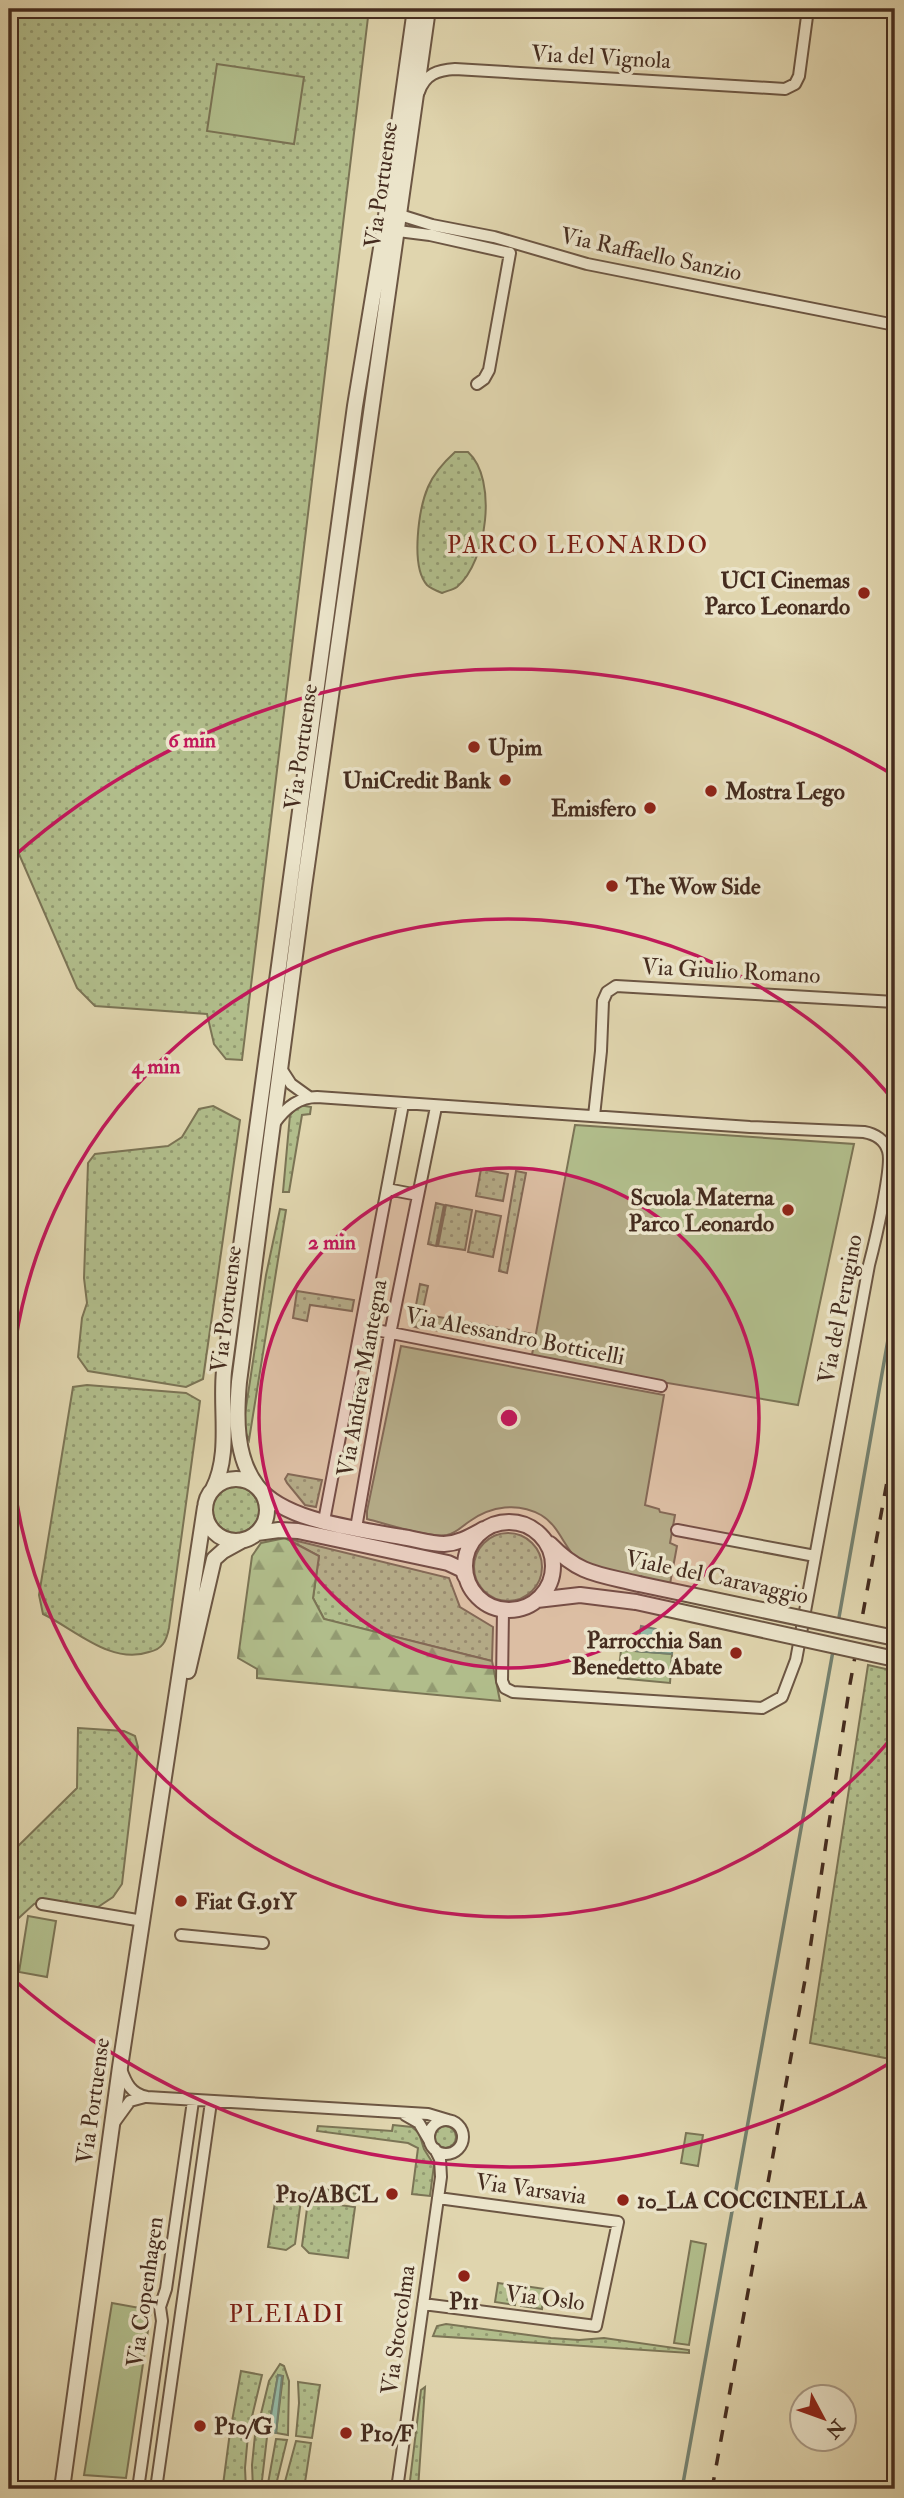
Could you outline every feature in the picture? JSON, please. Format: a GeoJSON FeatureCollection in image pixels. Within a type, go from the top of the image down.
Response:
{"type":"FeatureCollection","features":[{"type":"Feature","properties":{"kind":"street","name":"Via Portuense"},"geometry":{"type":"LineString","coordinates":[[213,1489],[222,1464],[221,1405],[224,1371],[355,406],[384,230],[415,9]]}},
{"type":"Feature","properties":{"kind":"street","name":"Via Portuense"},"geometry":{"type":"LineString","coordinates":[[259,1488],[247,1470],[240,1450],[238,1407],[280,1066],[428,9]]}},
{"type":"Feature","properties":{"kind":"street","name":"Via del Vignola"},"geometry":{"type":"LineString","coordinates":[[417,98],[421,85],[430,75],[454,69],[781,89],[795,83],[800,72],[808,9]]}},
{"type":"Feature","properties":{"kind":"street","name":"Via Raffaello Sanzio"},"geometry":{"type":"LineString","coordinates":[[400,215],[432,225],[495,237],[587,264],[895,325]]}},
{"type":"Feature","properties":{"kind":"street"},"geometry":{"type":"LineString","coordinates":[[398,231],[430,235],[510,253],[489,370],[477,384]]}},
{"type":"Feature","properties":{"kind":"street","name":"Via Giulio Romano"},"geometry":{"type":"LineString","coordinates":[[594,1116],[603,1001],[607,992],[616,986],[895,1002]]}},
{"type":"Feature","properties":{"kind":"street"},"geometry":{"type":"LineString","coordinates":[[272,1128],[289,1107],[309,1097],[291,1084],[280,1066]]}},
{"type":"Feature","properties":{"kind":"street","name":"Via del Perugino"},"geometry":{"type":"LineString","coordinates":[[309,1097],[750,1127],[864,1132],[877,1137],[886,1147],[889,1161],[816,1556],[796,1660],[782,1697],[762,1709],[509,1690],[502,1681],[503,1610]]}},
{"type":"Feature","properties":{"kind":"street","name":"Via Andrea Mantegna"},"geometry":{"type":"LineString","coordinates":[[324,1521],[403,1104]]}},
{"type":"Feature","properties":{"kind":"street","name":"Via Andrea Mantegna"},"geometry":{"type":"LineString","coordinates":[[356,1528],[390,1334],[436,1107]]}},
{"type":"Feature","properties":{"kind":"street"},"geometry":{"type":"LineString","coordinates":[[387,1189],[418,1195]]}},
{"type":"Feature","properties":{"kind":"street","name":"Via Alessandro Botticelli"},"geometry":{"type":"LineString","coordinates":[[361,1326],[390,1334],[661,1386]]}},
{"type":"Feature","properties":{"kind":"street"},"geometry":{"type":"LineString","coordinates":[[230,1479],[250,1482],[259,1488],[285,1507],[324,1521],[443,1544],[463,1541],[495,1523],[521,1523],[542,1536],[550,1548],[552,1576],[547,1589],[537,1600],[525,1607],[503,1610],[479,1599],[470,1588],[463,1570],[447,1563],[298,1531],[257,1533],[243,1540],[233,1541],[216,1533],[206,1517],[205,1507],[213,1489],[230,1479]]}},
{"type":"Feature","properties":{"kind":"street"},"geometry":{"type":"LineString","coordinates":[[257,1533],[263,1525],[267,1506],[259,1488]]}},
{"type":"Feature","properties":{"kind":"street","name":"Via Portuense"},"geometry":{"type":"LineString","coordinates":[[62,2489],[120,2067],[205,1507]]}},
{"type":"Feature","properties":{"kind":"street"},"geometry":{"type":"LineString","coordinates":[[465,1576],[467,1549],[484,1529]]}},
{"type":"Feature","properties":{"kind":"street"},"geometry":{"type":"LineString","coordinates":[[677,1530],[816,1556]]}},
{"type":"Feature","properties":{"kind":"street","name":"Viale del Caravaggio"},"geometry":{"type":"LineString","coordinates":[[542,1536],[566,1561],[581,1570],[895,1638]]}},
{"type":"Feature","properties":{"kind":"street","name":"Via Portuense"},"geometry":{"type":"LineString","coordinates":[[174,1719],[192,1658],[214,1559],[243,1540]]}},
{"type":"Feature","properties":{"kind":"street","name":"Viale del Caravaggio"},"geometry":{"type":"LineString","coordinates":[[537,1600],[580,1595],[636,1602],[895,1659]]}},
{"type":"Feature","properties":{"kind":"street"},"geometry":{"type":"LineString","coordinates":[[42,1904],[143,1921]]}},
{"type":"Feature","properties":{"kind":"street"},"geometry":{"type":"LineString","coordinates":[[181,1935],[263,1943]]}},
{"type":"Feature","properties":{"kind":"street"},"geometry":{"type":"LineString","coordinates":[[120,2067],[136,2095],[193,2101],[428,2114],[458,2125],[462,2134],[460,2145],[452,2152],[443,2153],[432,2145],[419,2123],[402,2114]]}},
{"type":"Feature","properties":{"kind":"street"},"geometry":{"type":"LineString","coordinates":[[112,2129],[130,2101],[146,2097]]}},
{"type":"Feature","properties":{"kind":"street","name":"Via Copenhagen"},"geometry":{"type":"LineString","coordinates":[[138,2489],[162,2321],[160,2312],[193,2101]]}},
{"type":"Feature","properties":{"kind":"street","name":"Via Copenhagen"},"geometry":{"type":"LineString","coordinates":[[156,2489],[211,2102]]}},
{"type":"Feature","properties":{"kind":"street"},"geometry":{"type":"LineString","coordinates":[[432,2145],[429,2134],[434,2125],[448,2120]]}},
{"type":"Feature","properties":{"kind":"street","name":"Via Stoccolma"},"geometry":{"type":"LineString","coordinates":[[397,2489],[441,2177],[440,2159],[432,2145]]}},
{"type":"Feature","properties":{"kind":"street","name":"Via Stoccolma"},"geometry":{"type":"LineString","coordinates":[[441,2177],[452,2152]]}},
{"type":"Feature","properties":{"kind":"street","name":"Via Varsavia"},"geometry":{"type":"LineString","coordinates":[[438,2197],[618,2222]]}},
{"type":"Feature","properties":{"kind":"street","name":"Via Oslo"},"geometry":{"type":"LineString","coordinates":[[423,2304],[596,2326],[618,2222]]}},
{"type":"Feature","properties":{"kind":"street"},"geometry":{"type":"LineString","coordinates":[[164,2298],[176,2298],[182,2304]]}},
{"type":"Feature","properties":{"kind":"street"},"geometry":{"type":"LineString","coordinates":[[160,2312],[166,2318],[180,2317]]}},
{"type":"Feature","properties":{"kind":"green space"},"geometry":{"type":"Polygon","coordinates":[[[9,9],[369,9],[242,1060],[226,1059],[214,1044],[207,1014],[95,1006],[77,988],[9,831],[9,9]]]}},
{"type":"Feature","properties":{"kind":"green space"},"geometry":{"type":"Polygon","coordinates":[[[217,64],[304,77],[294,144],[207,131],[217,64]]]}},
{"type":"Feature","properties":{"kind":"green space"},"geometry":{"type":"Polygon","coordinates":[[[455,452],[468,452],[477,465],[486,500],[485,520],[476,559],[467,575],[457,587],[442,593],[428,586],[422,576],[417,551],[418,537],[428,487],[433,477],[455,452]]]}},
{"type":"Feature","properties":{"kind":"green space"},"geometry":{"type":"Polygon","coordinates":[[[299,1105],[311,1107],[310,1114],[302,1115],[289,1192],[283,1192],[290,1115],[299,1105]]]}},
{"type":"Feature","properties":{"kind":"green space"},"geometry":{"type":"Polygon","coordinates":[[[213,1106],[240,1120],[203,1379],[186,1387],[88,1371],[78,1357],[82,1318],[87,1303],[84,1278],[88,1163],[95,1154],[168,1146],[182,1137],[199,1109],[213,1106]]]}},
{"type":"Feature","properties":{"kind":"green space"},"geometry":{"type":"Polygon","coordinates":[[[575,1125],[854,1144],[798,1405],[531,1360],[575,1125]]]}},
{"type":"Feature","properties":{"kind":"green space"},"geometry":{"type":"Polygon","coordinates":[[[481,1169],[508,1174],[503,1201],[476,1196],[481,1169]]]}},
{"type":"Feature","properties":{"kind":"green space"},"geometry":{"type":"Polygon","coordinates":[[[516,1171],[526,1173],[507,1273],[499,1271],[516,1171]]]}},
{"type":"Feature","properties":{"kind":"green space"},"geometry":{"type":"Polygon","coordinates":[[[436,1203],[444,1205],[436,1246],[428,1244],[436,1203]]]}},
{"type":"Feature","properties":{"kind":"green space"},"geometry":{"type":"Polygon","coordinates":[[[446,1205],[472,1210],[465,1250],[438,1246],[446,1205]]]}},
{"type":"Feature","properties":{"kind":"green space"},"geometry":{"type":"Polygon","coordinates":[[[280,1209],[286,1210],[249,1440],[245,1431],[245,1414],[266,1275],[280,1209]]]}},
{"type":"Feature","properties":{"kind":"green space"},"geometry":{"type":"Polygon","coordinates":[[[476,1211],[501,1216],[493,1257],[468,1252],[476,1211]]]}},
{"type":"Feature","properties":{"kind":"green space"},"geometry":{"type":"Polygon","coordinates":[[[420,1284],[428,1286],[419,1328],[412,1326],[420,1284]]]}},
{"type":"Feature","properties":{"kind":"green space"},"geometry":{"type":"Polygon","coordinates":[[[297,1291],[354,1300],[352,1311],[310,1305],[307,1321],[293,1318],[297,1291]]]}},
{"type":"Feature","properties":{"kind":"green space"},"geometry":{"type":"Polygon","coordinates":[[[427,1315],[463,1321],[460,1335],[425,1328],[427,1315]]]}},
{"type":"Feature","properties":{"kind":"green space"},"geometry":{"type":"Polygon","coordinates":[[[466,1322],[501,1328],[498,1342],[463,1335],[466,1322]]]}},
{"type":"Feature","properties":{"kind":"green space"},"geometry":{"type":"Polygon","coordinates":[[[505,1329],[533,1334],[530,1348],[502,1343],[505,1329]]]}},
{"type":"Feature","properties":{"kind":"green space"},"geometry":{"type":"Polygon","coordinates":[[[401,1346],[664,1395],[645,1505],[675,1515],[670,1543],[677,1546],[670,1584],[582,1564],[548,1520],[523,1508],[487,1512],[447,1535],[419,1533],[367,1519],[401,1346]]]}},
{"type":"Feature","properties":{"kind":"green space"},"geometry":{"type":"Polygon","coordinates":[[[87,1385],[186,1393],[200,1401],[167,1636],[157,1649],[135,1655],[107,1650],[43,1614],[39,1595],[73,1387],[87,1385]]]}},
{"type":"Feature","properties":{"kind":"green space"},"geometry":{"type":"Polygon","coordinates":[[[288,1474],[322,1480],[316,1507],[305,1505],[287,1483],[285,1479],[288,1474]]]}},
{"type":"Feature","properties":{"kind":"green space"},"geometry":{"type":"Polygon","coordinates":[[[236,1487],[253,1493],[259,1510],[253,1527],[236,1533],[219,1527],[213,1510],[219,1493],[236,1487]]]}},
{"type":"Feature","properties":{"kind":"green space"},"geometry":{"type":"Polygon","coordinates":[[[508,1533],[521,1535],[532,1543],[540,1554],[540,1580],[532,1591],[521,1599],[508,1601],[495,1599],[484,1591],[476,1580],[474,1567],[476,1554],[484,1543],[495,1535],[508,1533]]]}},
{"type":"Feature","properties":{"kind":"green space"},"geometry":{"type":"Polygon","coordinates":[[[285,1538],[449,1578],[460,1607],[493,1627],[492,1661],[324,1619],[313,1598],[319,1556],[285,1538]]]}},
{"type":"Feature","properties":{"kind":"green space"},"geometry":{"type":"Polygon","coordinates":[[[285,1538],[319,1556],[313,1598],[324,1619],[492,1661],[500,1701],[257,1678],[257,1669],[238,1658],[252,1556],[261,1543],[285,1538]]]}},
{"type":"Feature","properties":{"kind":"green space"},"geometry":{"type":"Polygon","coordinates":[[[621,1650],[672,1654],[670,1683],[618,1678],[621,1650]]]}},
{"type":"Feature","properties":{"kind":"green space"},"geometry":{"type":"Polygon","coordinates":[[[868,1665],[895,1671],[895,2060],[810,2043],[868,1665]]]}},
{"type":"Feature","properties":{"kind":"green space"},"geometry":{"type":"Polygon","coordinates":[[[78,1728],[124,1731],[135,1736],[138,1747],[122,1884],[113,1897],[98,1907],[44,1900],[34,1904],[9,1927],[9,1855],[77,1788],[78,1728]]]}},
{"type":"Feature","properties":{"kind":"green space"},"geometry":{"type":"Polygon","coordinates":[[[28,1916],[56,1921],[47,1977],[19,1972],[28,1916]]]}},
{"type":"Feature","properties":{"kind":"green space"},"geometry":{"type":"Polygon","coordinates":[[[393,2125],[412,2127],[419,2133],[424,2149],[434,2165],[430,2196],[412,2194],[418,2148],[408,2143],[317,2131],[318,2126],[392,2131],[393,2125]]]}},
{"type":"Feature","properties":{"kind":"green space"},"geometry":{"type":"Polygon","coordinates":[[[445,2126],[453,2129],[456,2137],[453,2145],[445,2148],[437,2145],[434,2137],[437,2129],[445,2126]]]}},
{"type":"Feature","properties":{"kind":"green space"},"geometry":{"type":"Polygon","coordinates":[[[686,2133],[703,2135],[698,2166],[681,2163],[686,2133]]]}},
{"type":"Feature","properties":{"kind":"green space"},"geometry":{"type":"Polygon","coordinates":[[[317,2188],[358,2194],[356,2201],[309,2195],[310,2191],[317,2188]]]}},
{"type":"Feature","properties":{"kind":"green space"},"geometry":{"type":"Polygon","coordinates":[[[276,2196],[301,2200],[295,2244],[286,2250],[268,2247],[276,2196]]]}},
{"type":"Feature","properties":{"kind":"green space"},"geometry":{"type":"Polygon","coordinates":[[[308,2201],[355,2207],[348,2258],[309,2253],[302,2246],[308,2201]]]}},
{"type":"Feature","properties":{"kind":"green space"},"geometry":{"type":"Polygon","coordinates":[[[691,2241],[706,2244],[689,2345],[674,2343],[691,2241]]]}},
{"type":"Feature","properties":{"kind":"green space"},"geometry":{"type":"Polygon","coordinates":[[[498,2283],[518,2286],[515,2305],[495,2302],[498,2283]]]}},
{"type":"Feature","properties":{"kind":"green space"},"geometry":{"type":"Polygon","coordinates":[[[524,2286],[545,2289],[542,2309],[521,2306],[524,2286]]]}},
{"type":"Feature","properties":{"kind":"green space"},"geometry":{"type":"Polygon","coordinates":[[[112,2303],[151,2310],[126,2478],[84,2475],[112,2303]]]}},
{"type":"Feature","properties":{"kind":"green space"},"geometry":{"type":"Polygon","coordinates":[[[446,2324],[551,2338],[604,2338],[689,2350],[689,2353],[433,2336],[437,2326],[446,2324]]]}},
{"type":"Feature","properties":{"kind":"green space"},"geometry":{"type":"Polygon","coordinates":[[[280,2364],[284,2366],[289,2381],[288,2435],[276,2433],[283,2376],[278,2375],[268,2432],[257,2430],[269,2381],[280,2364]]]}},
{"type":"Feature","properties":{"kind":"green space"},"geometry":{"type":"Polygon","coordinates":[[[241,2371],[262,2375],[249,2429],[231,2427],[241,2371]]]}},
{"type":"Feature","properties":{"kind":"green space"},"geometry":{"type":"Polygon","coordinates":[[[298,2382],[320,2385],[312,2438],[296,2436],[298,2382]]]}},
{"type":"Feature","properties":{"kind":"green space"},"geometry":{"type":"Polygon","coordinates":[[[425,2387],[418,2489],[409,2489],[421,2390],[425,2387]]]}},
{"type":"Feature","properties":{"kind":"green space"},"geometry":{"type":"Polygon","coordinates":[[[230,2432],[248,2435],[246,2489],[223,2485],[230,2432]]]}},
{"type":"Feature","properties":{"kind":"green space"},"geometry":{"type":"Polygon","coordinates":[[[255,2435],[267,2437],[261,2489],[253,2489],[255,2435]]]}},
{"type":"Feature","properties":{"kind":"green space"},"geometry":{"type":"Polygon","coordinates":[[[276,2439],[287,2440],[275,2489],[267,2489],[276,2439]]]}},
{"type":"Feature","properties":{"kind":"green space"},"geometry":{"type":"Polygon","coordinates":[[[296,2441],[311,2443],[304,2489],[283,2489],[296,2441]]]}},
{"type":"Feature","properties":{"kind":"shaded area"},"geometry":{"type":"Polygon","coordinates":[[[641,1626],[656,1629],[654,1640],[673,1642],[672,1654],[637,1651],[641,1626]]]}},
{"type":"Feature","properties":{"kind":"shaded area"},"geometry":{"type":"Polygon","coordinates":[[[278,2375],[282,2376],[276,2433],[268,2432],[278,2375]]]}},
{"type":"Feature","properties":{"kind":"waterway"},"geometry":{"type":"LineString","coordinates":[[838,1623],[895,1300]]}},
{"type":"Feature","properties":{"kind":"waterway"},"geometry":{"type":"LineString","coordinates":[[682,2489],[833,1651]]}},
{"type":"Feature","properties":{"kind":"railway"},"geometry":{"type":"LineString","coordinates":[[712,2489],[807,1969],[850,1684],[895,1438]]}},
{"type":"Feature","properties":{"kind":"place","name":"UCI Cinemas Parco Leonardo"},"geometry":{"type":"Point","coordinates":[864,593]}},
{"type":"Feature","properties":{"kind":"place","name":"Upim"},"geometry":{"type":"Point","coordinates":[474,747]}},
{"type":"Feature","properties":{"kind":"place","name":"UniCredit Bank"},"geometry":{"type":"Point","coordinates":[505,780]}},
{"type":"Feature","properties":{"kind":"place","name":"Mostra Lego"},"geometry":{"type":"Point","coordinates":[711,791]}},
{"type":"Feature","properties":{"kind":"place","name":"Emisfero"},"geometry":{"type":"Point","coordinates":[650,808]}},
{"type":"Feature","properties":{"kind":"place","name":"The Wow Side"},"geometry":{"type":"Point","coordinates":[612,886]}},
{"type":"Feature","properties":{"kind":"place","name":"Scuola Materna Parco Leonardo"},"geometry":{"type":"Point","coordinates":[788,1210]}},
{"type":"Feature","properties":{"kind":"place","name":"Parrocchia San Benedetto Abate"},"geometry":{"type":"Point","coordinates":[736,1653]}},
{"type":"Feature","properties":{"kind":"place","name":"Fiat G.91Y"},"geometry":{"type":"Point","coordinates":[181,1901]}},
{"type":"Feature","properties":{"kind":"place","name":"P10/ABCL"},"geometry":{"type":"Point","coordinates":[392,2194]}},
{"type":"Feature","properties":{"kind":"place","name":"10_LA COCCINELLA"},"geometry":{"type":"Point","coordinates":[623,2200]}},
{"type":"Feature","properties":{"kind":"place","name":"P11"},"geometry":{"type":"Point","coordinates":[464,2276]}},
{"type":"Feature","properties":{"kind":"place","name":"P10/G"},"geometry":{"type":"Point","coordinates":[200,2426]}},
{"type":"Feature","properties":{"kind":"place","name":"P10/F"},"geometry":{"type":"Point","coordinates":[346,2433]}},
{"type":"Feature","properties":{"kind":"district","name":"PARCO LEONARDO"},"geometry":{"type":"Point","coordinates":[578,545]}},
{"type":"Feature","properties":{"kind":"district","name":"PLEIADI"},"geometry":{"type":"Point","coordinates":[287,2314]}}]}
